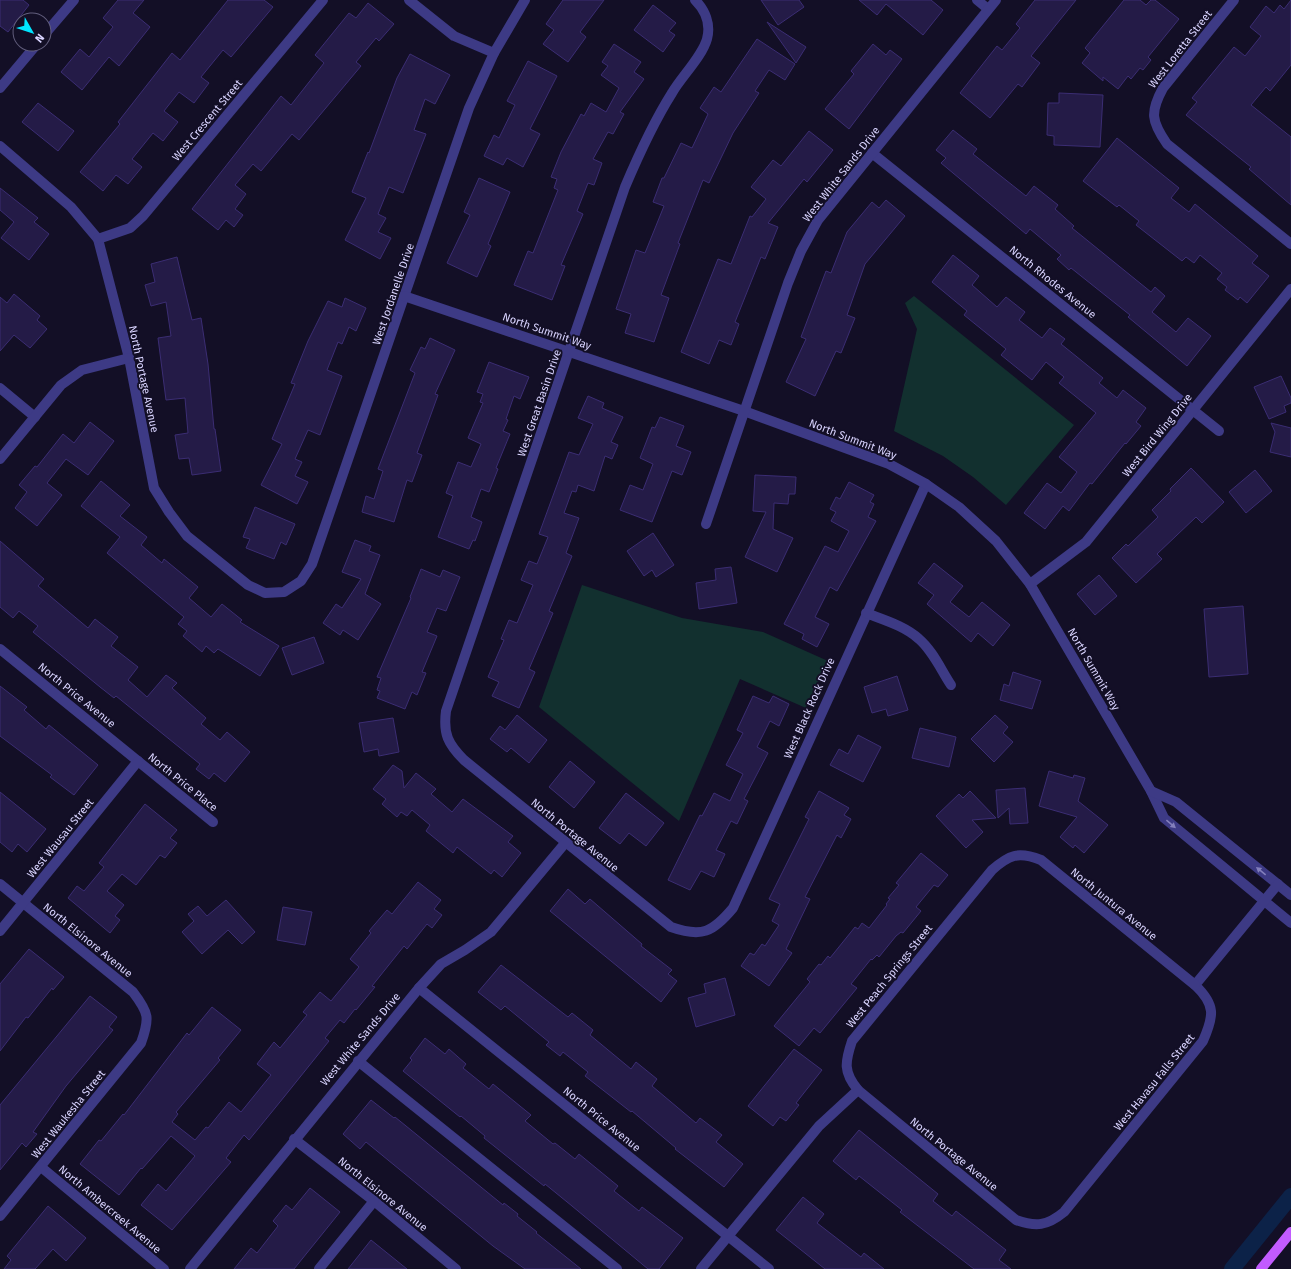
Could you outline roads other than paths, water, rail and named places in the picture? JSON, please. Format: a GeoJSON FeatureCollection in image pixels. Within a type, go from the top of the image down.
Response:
{"type":"FeatureCollection","features":[{"type":"Feature","properties":{"kind":"main road"},"geometry":{"type":"LineString","coordinates":[[1261,1269],[1291,1232]]}},
{"type":"Feature","properties":{"kind":"street"},"geometry":{"type":"LineString","coordinates":[[52,26],[74,0]]}},
{"type":"Feature","properties":{"kind":"street","name":"West Crescent Street"},"geometry":{"type":"LineString","coordinates":[[98,239],[130,228],[143,216],[323,0]]}},
{"type":"Feature","properties":{"kind":"street"},"geometry":{"type":"LineString","coordinates":[[409,0],[454,36],[494,53]]}},
{"type":"Feature","properties":{"kind":"street","name":"West Jordanelle Drive"},"geometry":{"type":"LineString","coordinates":[[284,592],[301,581],[312,564],[469,108],[494,53],[525,0]]}},
{"type":"Feature","properties":{"kind":"street","name":"West Great Basin Drive"},"geometry":{"type":"LineString","coordinates":[[446,734],[446,711],[625,187],[645,140],[672,93],[707,40],[708,25],[703,8],[695,0]]}},
{"type":"Feature","properties":{"kind":"street"},"geometry":{"type":"LineString","coordinates":[[976,0],[988,9]]}},
{"type":"Feature","properties":{"kind":"street","name":"West White Sands Drive"},"geometry":{"type":"LineString","coordinates":[[706,524],[788,283],[801,251],[818,220],[996,0]]}},
{"type":"Feature","properties":{"kind":"street","name":"West Loretta Street"},"geometry":{"type":"LineString","coordinates":[[1234,0],[1162,88],[1155,102],[1152,117],[1167,144],[1291,244]]}},
{"type":"Feature","properties":{"kind":"street"},"geometry":{"type":"LineString","coordinates":[[0,88],[30,52]]}},
{"type":"Feature","properties":{"kind":"street","name":"North Portage Avenue"},"geometry":{"type":"LineString","coordinates":[[0,146],[71,207],[98,239],[129,358],[154,488],[169,512],[187,536],[248,585],[265,594],[284,592]]}},
{"type":"Feature","properties":{"kind":"street","name":"North Rhodes Avenue"},"geometry":{"type":"LineString","coordinates":[[872,153],[1219,431]]}},
{"type":"Feature","properties":{"kind":"street","name":"West Bird Wing Drive"},"geometry":{"type":"LineString","coordinates":[[1030,584],[1086,542],[1291,290]]}},
{"type":"Feature","properties":{"kind":"street","name":"North Summit Way"},"geometry":{"type":"LineString","coordinates":[[404,296],[744,411],[889,464],[926,484],[959,507],[996,542],[1030,584],[1151,791],[1164,818],[1291,923]]}},
{"type":"Feature","properties":{"kind":"street"},"geometry":{"type":"LineString","coordinates":[[0,459],[61,385],[82,370],[129,358]]}},
{"type":"Feature","properties":{"kind":"street"},"geometry":{"type":"LineString","coordinates":[[0,388],[35,417]]}},
{"type":"Feature","properties":{"kind":"street","name":"West Black Rock Drive"},"geometry":{"type":"LineString","coordinates":[[703,932],[719,924],[733,908],[926,484]]}},
{"type":"Feature","properties":{"kind":"street"},"geometry":{"type":"LineString","coordinates":[[866,613],[908,631],[920,639],[929,650],[951,685]]}},
{"type":"Feature","properties":{"kind":"street","name":"North Price Avenue"},"geometry":{"type":"LineString","coordinates":[[0,648],[138,761]]}},
{"type":"Feature","properties":{"kind":"street","name":"North Portage Avenue"},"geometry":{"type":"LineString","coordinates":[[446,734],[453,749],[464,760],[671,927],[686,932],[703,932]]}},
{"type":"Feature","properties":{"kind":"street","name":"North Price Place"},"geometry":{"type":"LineString","coordinates":[[138,761],[213,822]]}},
{"type":"Feature","properties":{"kind":"street","name":"West Wausau Street"},"geometry":{"type":"LineString","coordinates":[[0,931],[138,761]]}},
{"type":"Feature","properties":{"kind":"street"},"geometry":{"type":"LineString","coordinates":[[1151,791],[1176,802],[1291,896]]}},
{"type":"Feature","properties":{"kind":"street","name":"West White Sands Drive"},"geometry":{"type":"LineString","coordinates":[[190,1269],[294,1139],[419,988],[441,964],[491,932],[566,842]]}},
{"type":"Feature","properties":{"kind":"street","name":"North Juntura Avenue"},"geometry":{"type":"LineString","coordinates":[[1013,856],[1028,855],[1040,860],[1195,985]]}},
{"type":"Feature","properties":{"kind":"street","name":"West Peach Springs Street"},"geometry":{"type":"LineString","coordinates":[[858,1090],[850,1080],[846,1069],[847,1056],[852,1040],[992,870],[1013,856]]}},
{"type":"Feature","properties":{"kind":"street","name":"North Elsinore Avenue"},"geometry":{"type":"LineString","coordinates":[[0,884],[133,992],[144,1006],[148,1023]]}},
{"type":"Feature","properties":{"kind":"street"},"geometry":{"type":"LineString","coordinates":[[1195,985],[1278,884]]}},
{"type":"Feature","properties":{"kind":"street","name":"West Havasu Falls Street"},"geometry":{"type":"LineString","coordinates":[[1040,1224],[1054,1220],[1064,1212],[1203,1041],[1210,1024],[1211,1008],[1206,996],[1195,985]]}},
{"type":"Feature","properties":{"kind":"street","name":"North Price Avenue"},"geometry":{"type":"LineString","coordinates":[[419,988],[769,1269]]}},
{"type":"Feature","properties":{"kind":"street","name":"West Waukesha Street"},"geometry":{"type":"LineString","coordinates":[[0,1216],[141,1043],[148,1023]]}},
{"type":"Feature","properties":{"kind":"street"},"geometry":{"type":"LineString","coordinates":[[358,1061],[617,1269]]}},
{"type":"Feature","properties":{"kind":"street"},"geometry":{"type":"LineString","coordinates":[[701,1269],[818,1126],[858,1090]]}},
{"type":"Feature","properties":{"kind":"street","name":"North Portage Avenue"},"geometry":{"type":"LineString","coordinates":[[858,1090],[1016,1220],[1027,1224],[1040,1224]]}},
{"type":"Feature","properties":{"kind":"street","name":"North Elsinore Avenue"},"geometry":{"type":"LineString","coordinates":[[294,1139],[374,1201],[451,1267]]}},
{"type":"Feature","properties":{"kind":"street","name":"North Ambercreek Avenue"},"geometry":{"type":"LineString","coordinates":[[40,1167],[164,1269]]}},
{"type":"Feature","properties":{"kind":"street"},"geometry":{"type":"LineString","coordinates":[[319,1269],[374,1201]]}},
{"type":"Feature","properties":{"kind":"waterway"},"geometry":{"type":"LineString","coordinates":[[1232,1269],[1291,1196]]}}]}
